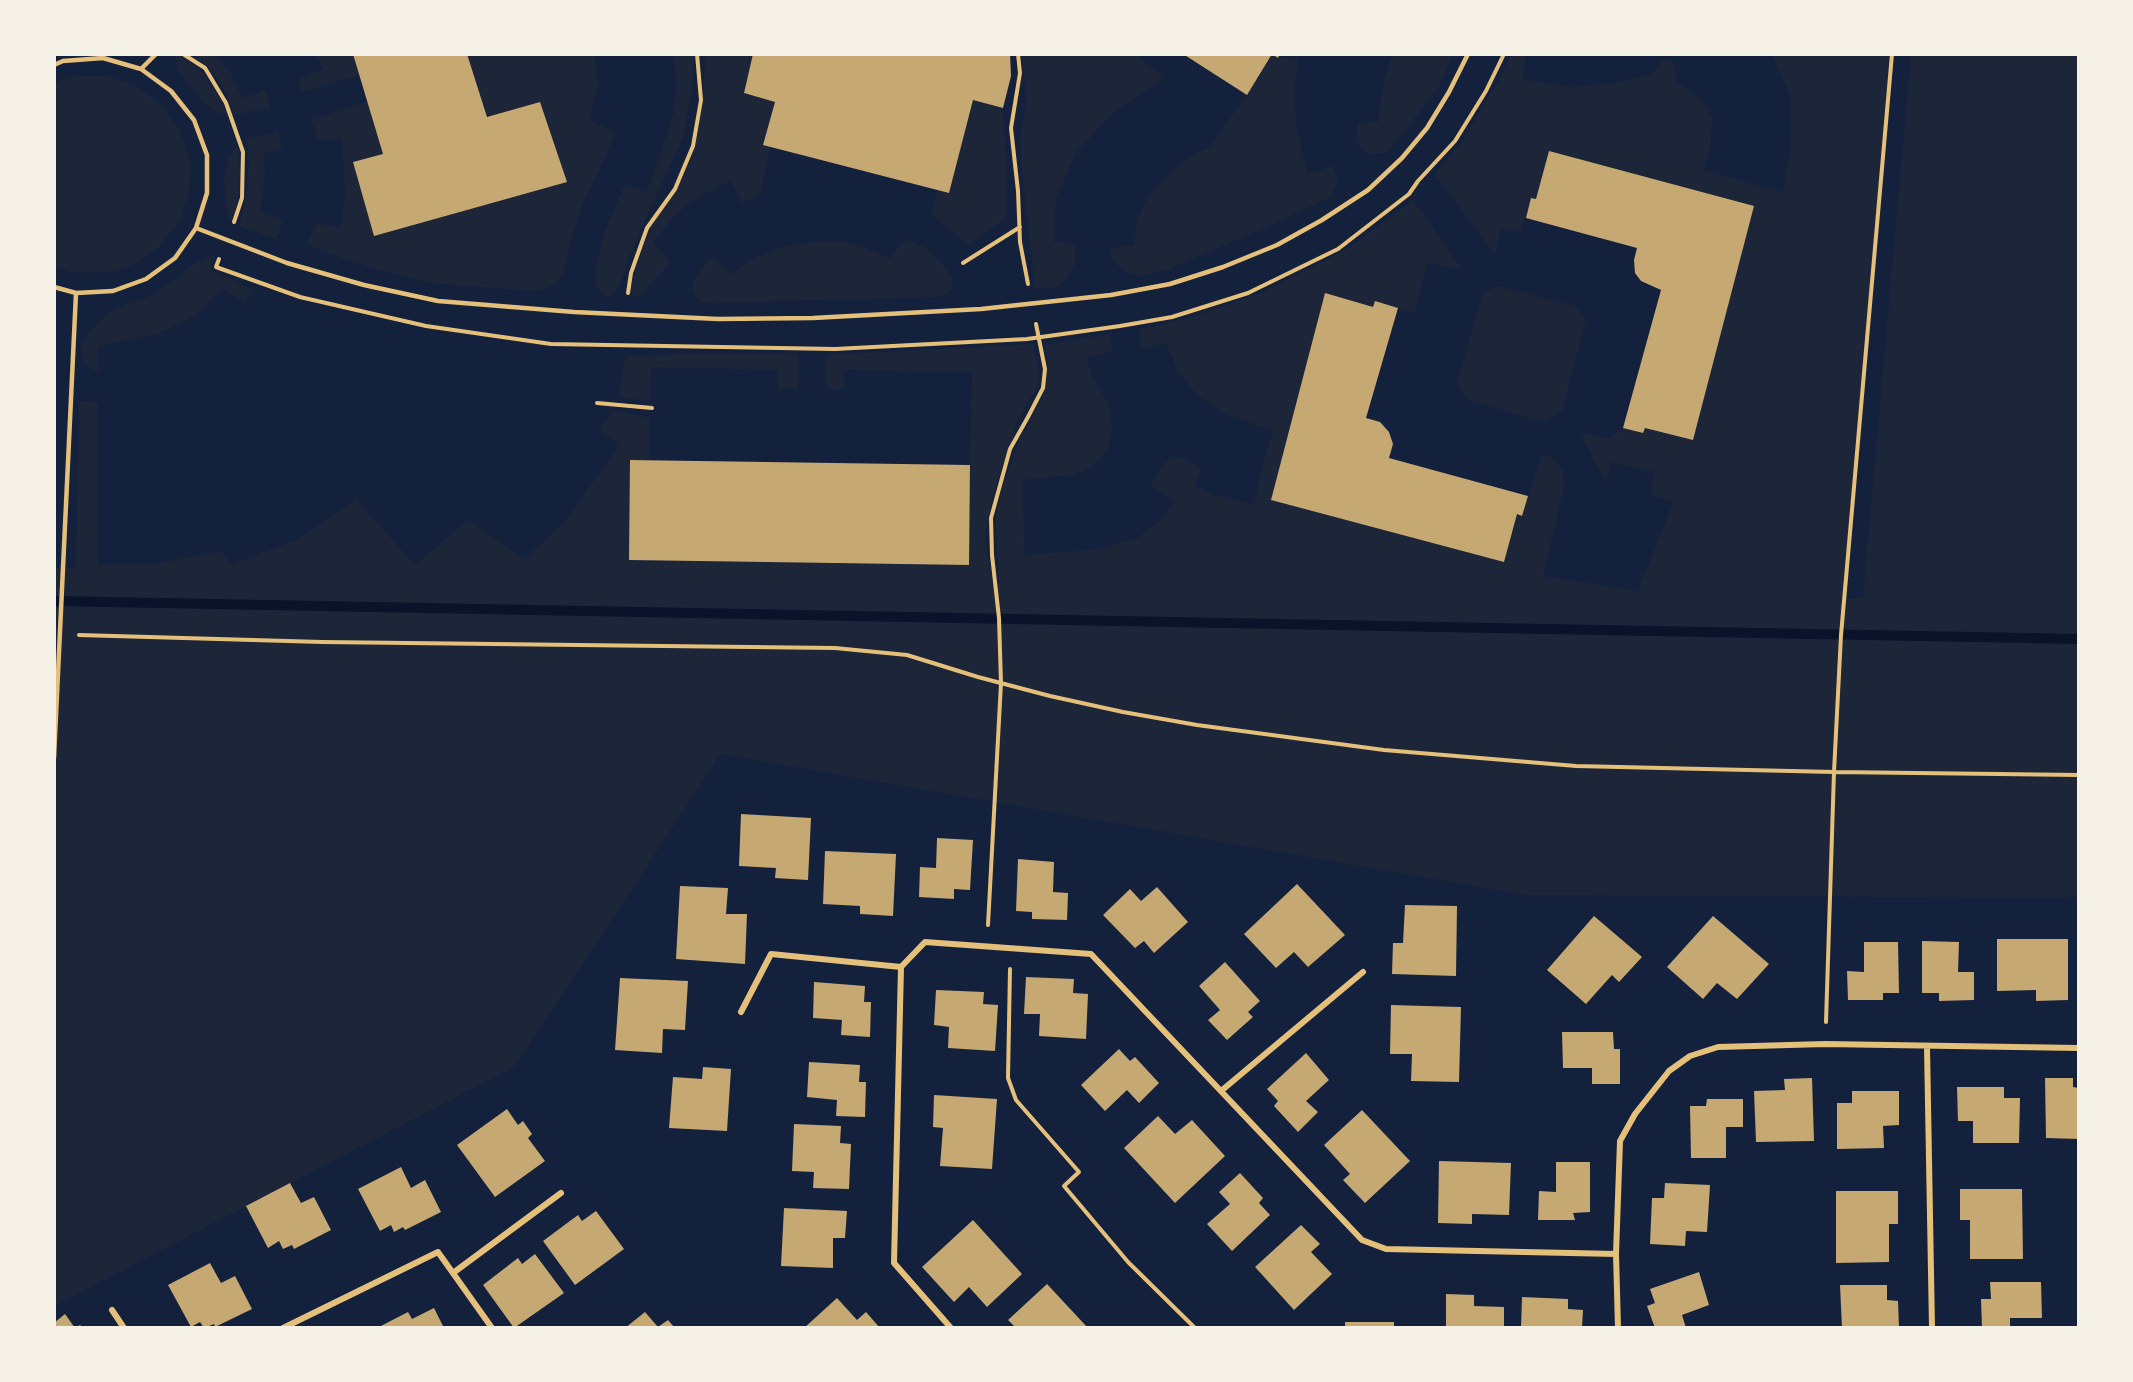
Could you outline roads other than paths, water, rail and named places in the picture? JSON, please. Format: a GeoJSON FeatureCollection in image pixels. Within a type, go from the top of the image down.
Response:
{"type":"FeatureCollection","features":[{"type":"Feature","properties":{"kind":"street"},"geometry":{"type":"LineString","coordinates":[[951,1328],[894,1263],[901,967],[925,942],[1091,954],[1362,1240],[1386,1249],[1616,1254]]}},
{"type":"Feature","properties":{"kind":"street"},"geometry":{"type":"LineString","coordinates":[[741,1012],[771,954],[901,967]]}},
{"type":"Feature","properties":{"kind":"street"},"geometry":{"type":"LineString","coordinates":[[1221,1091],[1363,972]]}},
{"type":"Feature","properties":{"kind":"street"},"geometry":{"type":"LineString","coordinates":[[1618,1328],[1616,1254],[1620,1141],[1635,1114],[1669,1071],[1690,1056],[1718,1047],[1825,1044],[2079,1048]]}},
{"type":"Feature","properties":{"kind":"street"},"geometry":{"type":"LineString","coordinates":[[1927,1047],[1932,1328]]}},
{"type":"Feature","properties":{"kind":"street"},"geometry":{"type":"LineString","coordinates":[[453,1274],[561,1193]]}},
{"type":"Feature","properties":{"kind":"street"},"geometry":{"type":"LineString","coordinates":[[283,1328],[438,1252],[492,1328]]}},
{"type":"Feature","properties":{"kind":"street"},"geometry":{"type":"LineString","coordinates":[[112,1310],[124,1328]]}},
{"type":"Feature","properties":{"kind":"lane"},"geometry":{"type":"LineString","coordinates":[[141,69],[156,54]]}},
{"type":"Feature","properties":{"kind":"lane"},"geometry":{"type":"LineString","coordinates":[[196,228],[286,263],[364,285],[438,302],[625,315],[778,319],[923,313],[1111,296],[1170,284],[1234,263],[1276,245],[1313,225],[1368,190],[1402,158],[1426,128],[1449,92],[1468,54]]}},
{"type":"Feature","properties":{"kind":"lane"},"geometry":{"type":"LineString","coordinates":[[54,65],[63,61],[103,58],[141,69],[171,91],[194,120],[207,155],[207,193],[196,228],[175,258],[146,279],[113,291],[76,293],[54,287]]}},
{"type":"Feature","properties":{"kind":"lane"},"geometry":{"type":"LineString","coordinates":[[54,758],[76,293]]}},
{"type":"Feature","properties":{"kind":"waterway"},"geometry":{"type":"LineString","coordinates":[[54,601],[2079,639]]}}]}
